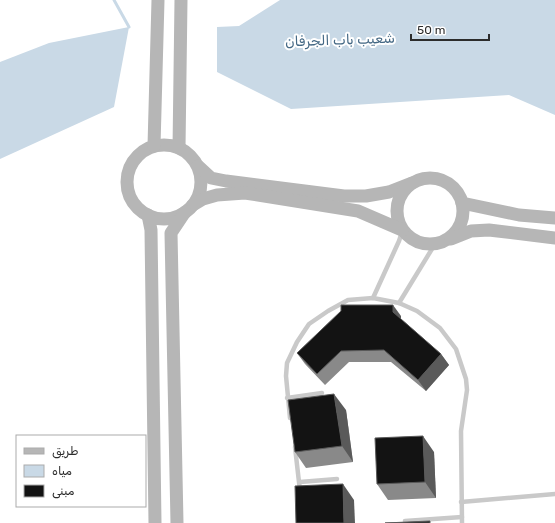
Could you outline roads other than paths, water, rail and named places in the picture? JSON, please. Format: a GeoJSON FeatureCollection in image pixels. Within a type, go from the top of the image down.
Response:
{"type":"FeatureCollection","features":[{"type":"Feature","properties":{"kind":"street"},"geometry":{"type":"LineString","coordinates":[[154,146],[158,0]]}},
{"type":"Feature","properties":{"kind":"street"},"geometry":{"type":"LineString","coordinates":[[180,148],[181,0]]}},
{"type":"Feature","properties":{"kind":"street"},"geometry":{"type":"LineString","coordinates":[[402,230],[358,211],[245,193],[217,195],[203,199],[174,218],[161,219],[148,215],[138,208],[130,198],[127,185],[128,173],[134,161],[142,152],[154,146],[167,145],[180,148],[190,155],[197,165],[211,178],[344,196],[366,196],[389,192],[421,179],[432,178],[442,180],[451,185],[458,193],[462,203],[463,212],[462,221],[458,230],[451,237],[439,243]]}},
{"type":"Feature","properties":{"kind":"street"},"geometry":{"type":"LineString","coordinates":[[177,523],[171,233],[199,196],[201,175],[197,165]]}},
{"type":"Feature","properties":{"kind":"street"},"geometry":{"type":"LineString","coordinates":[[412,183],[402,193],[396,206],[396,216],[402,230],[409,238],[418,242],[426,244],[439,243],[471,231],[488,230],[555,238]]}},
{"type":"Feature","properties":{"kind":"street"},"geometry":{"type":"LineString","coordinates":[[462,203],[519,215],[555,218]]}},
{"type":"Feature","properties":{"kind":"street"},"geometry":{"type":"LineString","coordinates":[[148,215],[151,230],[155,523]]}},
{"type":"Feature","properties":{"kind":"lane"},"geometry":{"type":"LineString","coordinates":[[373,298],[399,241],[402,230]]}},
{"type":"Feature","properties":{"kind":"lane"},"geometry":{"type":"LineString","coordinates":[[399,303],[439,243]]}},
{"type":"Feature","properties":{"kind":"lane"},"geometry":{"type":"LineString","coordinates":[[291,421],[287,398],[286,376],[288,363],[297,342],[309,324],[348,300],[373,298],[399,303],[417,311],[440,328],[456,349],[466,379],[467,390],[461,431],[462,523]]}},
{"type":"Feature","properties":{"kind":"lane"},"geometry":{"type":"LineString","coordinates":[[287,398],[322,393]]}},
{"type":"Feature","properties":{"kind":"lane"},"geometry":{"type":"LineString","coordinates":[[294,444],[301,496]]}},
{"type":"Feature","properties":{"kind":"lane"},"geometry":{"type":"LineString","coordinates":[[300,482],[337,479]]}},
{"type":"Feature","properties":{"kind":"lane"},"geometry":{"type":"LineString","coordinates":[[461,502],[555,494]]}},
{"type":"Feature","properties":{"kind":"lane"},"geometry":{"type":"LineString","coordinates":[[405,520],[462,517]]}},
{"type":"Feature","properties":{"kind":"water"},"geometry":{"type":"Polygon","coordinates":[[[280,0],[555,0],[555,115],[509,95],[291,109],[217,72],[217,27],[239,26],[280,0]]]}},
{"type":"Feature","properties":{"kind":"water"},"geometry":{"type":"Polygon","coordinates":[[[129,27],[114,107],[0,159],[0,62],[49,43],[129,27]]]}},
{"type":"Feature","properties":{"kind":"waterway","name":"شعيب باب الجرفان"},"geometry":{"type":"LineString","coordinates":[[114,0],[129,27]]}}]}
